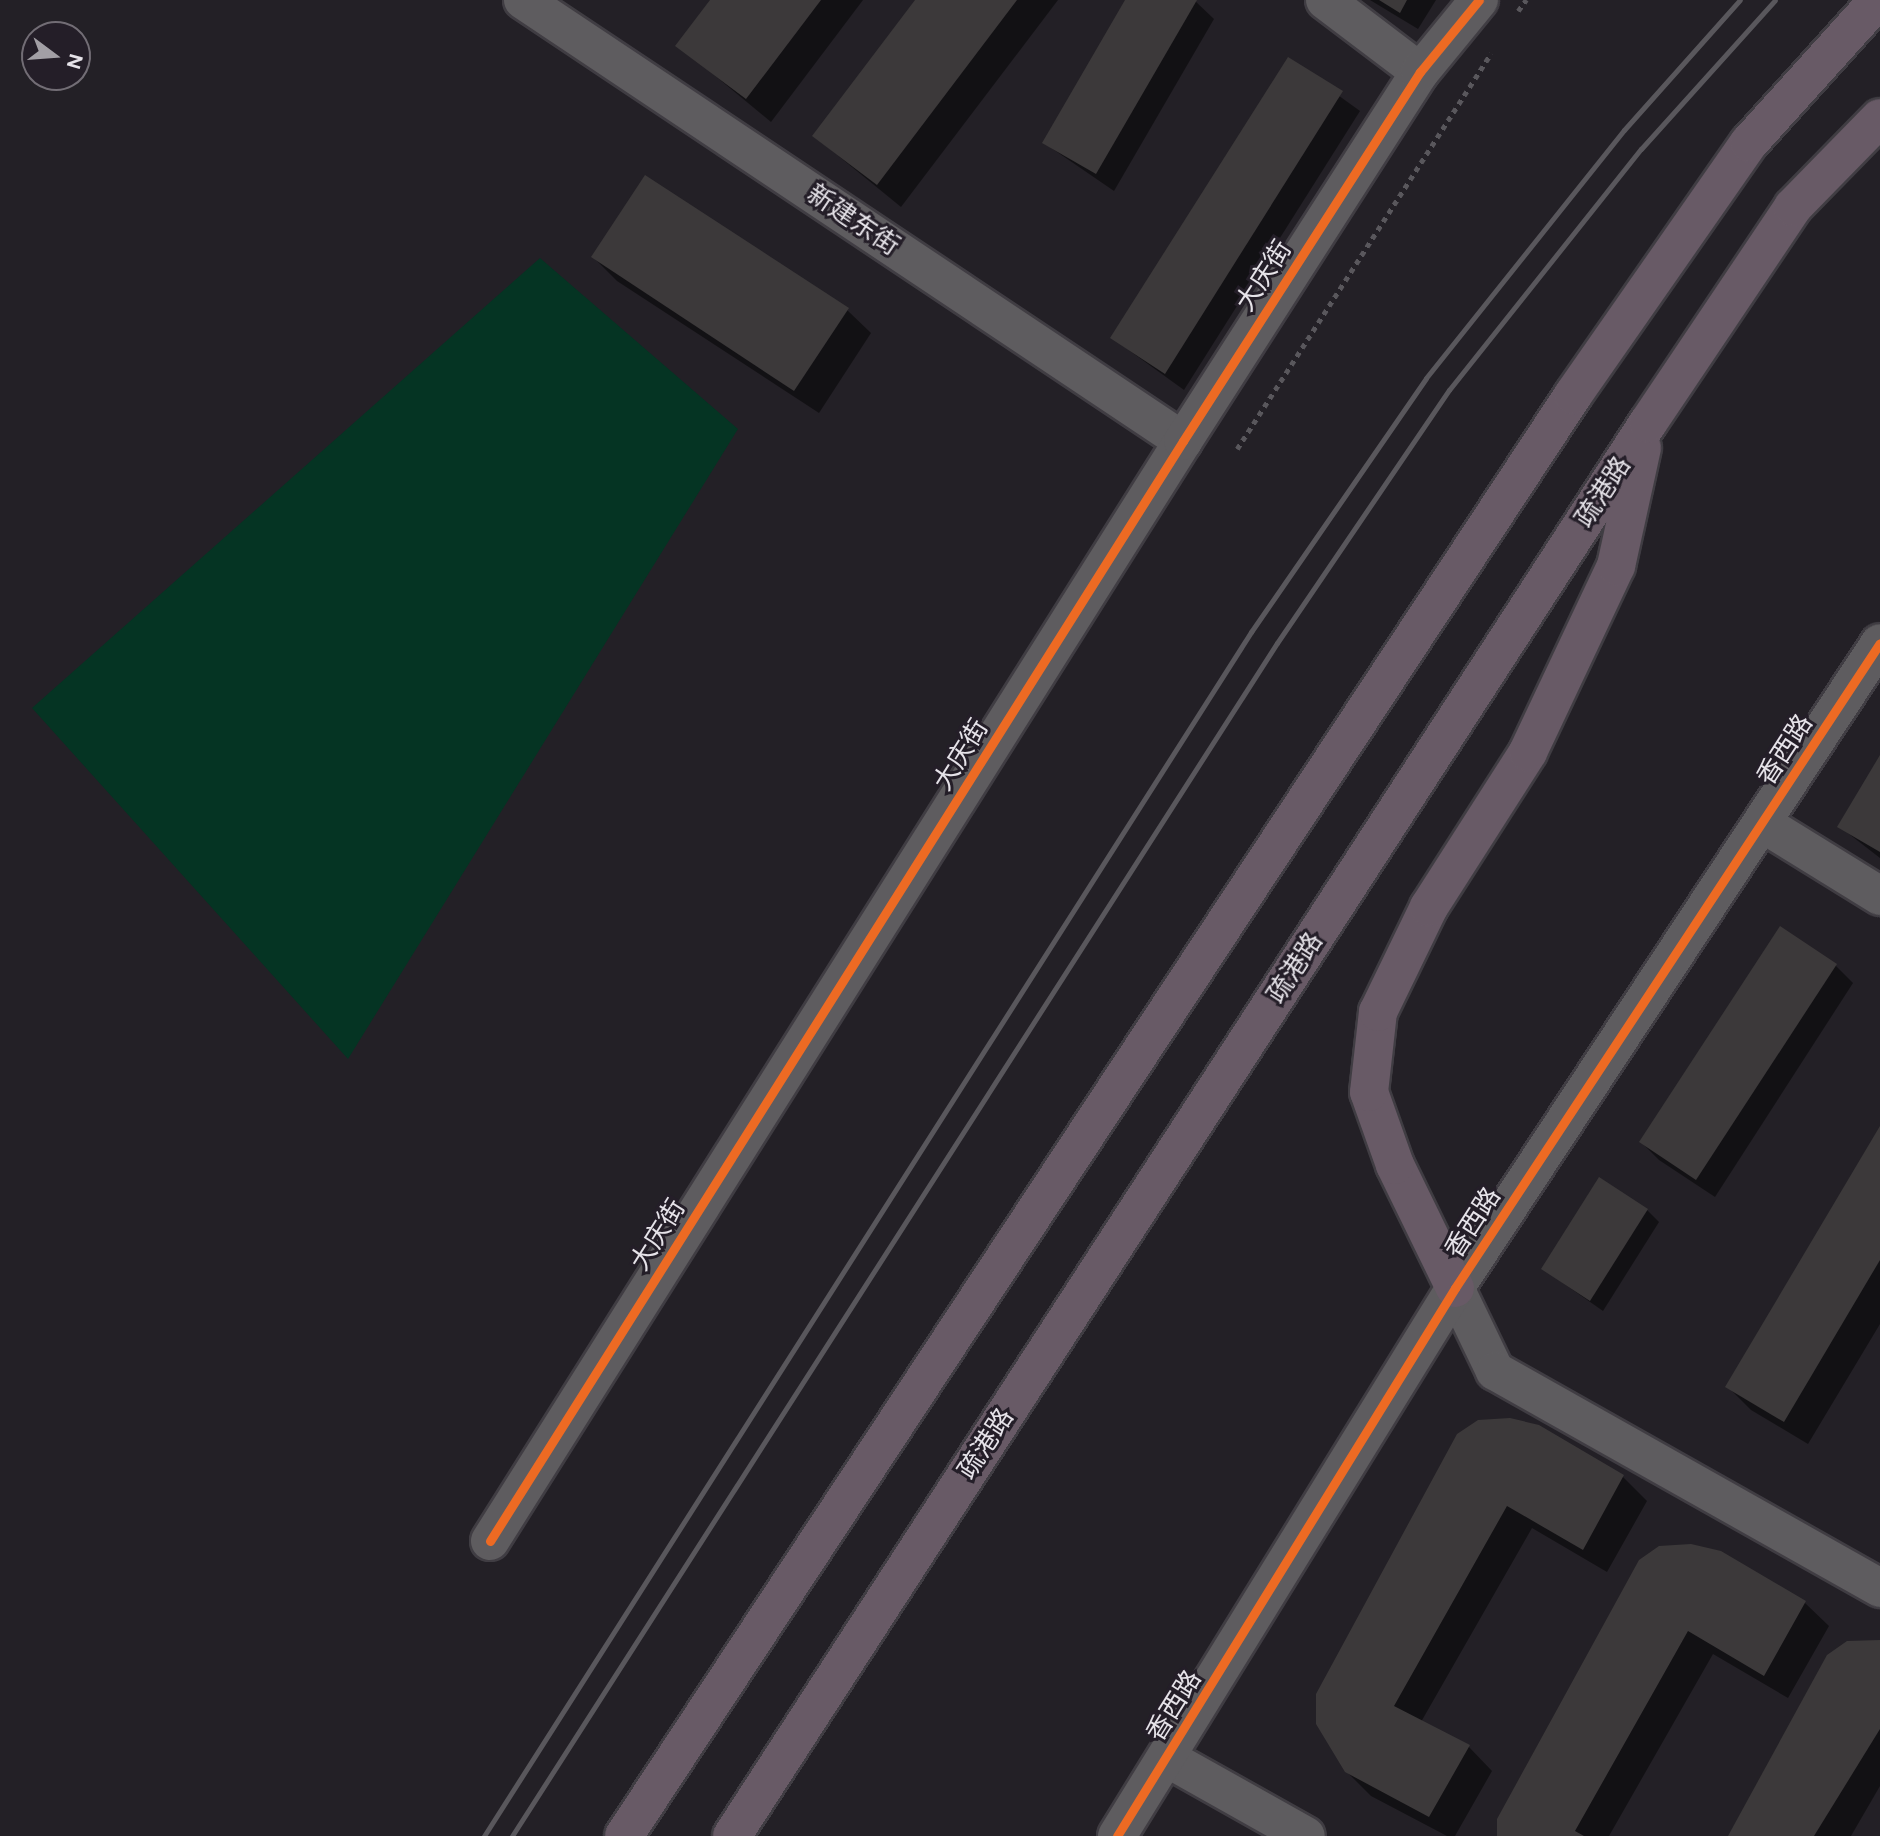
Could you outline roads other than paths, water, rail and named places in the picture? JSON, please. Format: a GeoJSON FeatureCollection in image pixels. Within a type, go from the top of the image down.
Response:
{"type":"FeatureCollection","features":[{"type":"Feature","properties":{"kind":"highway"},"geometry":{"type":"LineString","coordinates":[[624,1836],[1573,394],[1749,143],[1860,13],[1878,0]]}},
{"type":"Feature","properties":{"kind":"highway","name":"疏港路"},"geometry":{"type":"LineString","coordinates":[[732,1836],[1648,423],[1793,207],[1880,118]]}},
{"type":"Feature","properties":{"kind":"highway"},"geometry":{"type":"LineString","coordinates":[[1455,1288],[1395,1165],[1369,1092],[1378,1012],[1429,908],[1528,752],[1616,566],[1648,423]]}},
{"type":"Feature","properties":{"kind":"street","name":"新建东街"},"geometry":{"type":"LineString","coordinates":[[523,0],[1183,441]]}},
{"type":"Feature","properties":{"kind":"street"},"geometry":{"type":"LineString","coordinates":[[1325,0],[1420,72]]}},
{"type":"Feature","properties":{"kind":"street","name":"大庆街"},"geometry":{"type":"LineString","coordinates":[[490,1541],[1183,441],[1420,72],[1479,0]]}},
{"type":"Feature","properties":{"kind":"street","name":"香西路"},"geometry":{"type":"LineString","coordinates":[[1117,1836],[1455,1288],[1880,643]]}},
{"type":"Feature","properties":{"kind":"street"},"geometry":{"type":"LineString","coordinates":[[1762,822],[1880,896]]}},
{"type":"Feature","properties":{"kind":"street"},"geometry":{"type":"LineString","coordinates":[[1455,1288],[1495,1371],[1880,1588]]}},
{"type":"Feature","properties":{"kind":"street"},"geometry":{"type":"LineString","coordinates":[[1167,1758],[1306,1836]]}},
{"type":"Feature","properties":{"kind":"railway"},"geometry":{"type":"LineString","coordinates":[[484,1836],[1251,632],[1426,378],[1624,130],[1740,0]]}},
{"type":"Feature","properties":{"kind":"railway"},"geometry":{"type":"LineString","coordinates":[[512,1836],[1277,643],[1449,390],[1641,149],[1775,0]]}}]}
